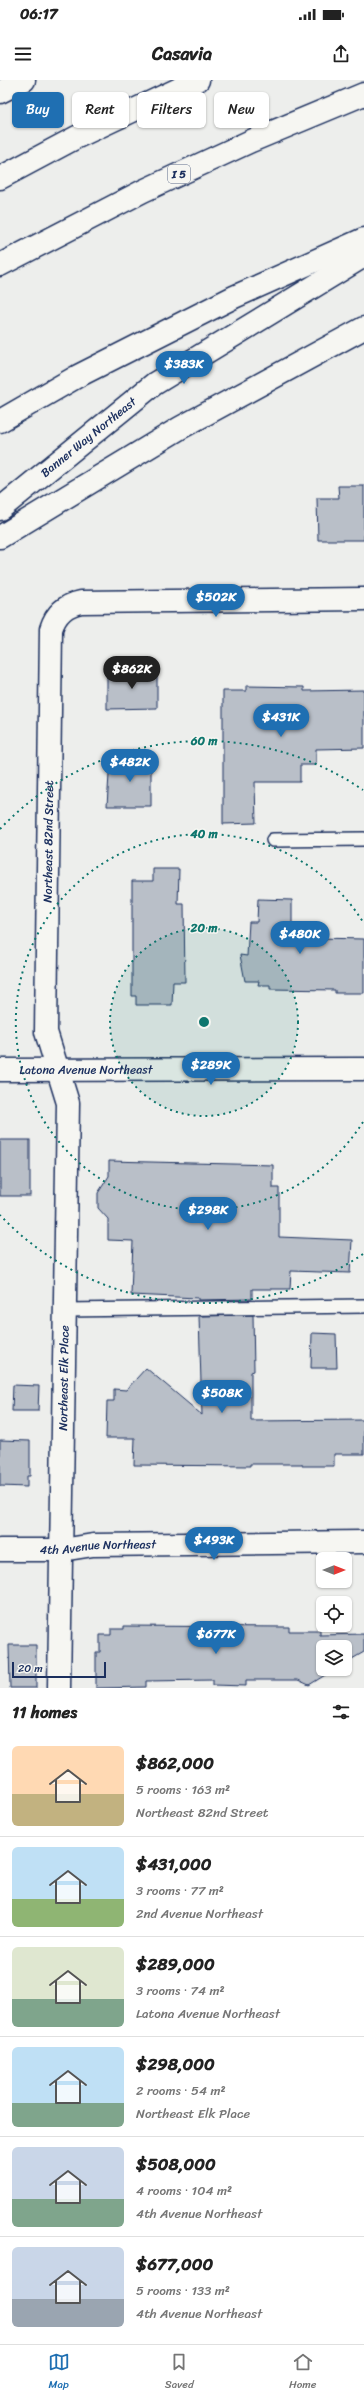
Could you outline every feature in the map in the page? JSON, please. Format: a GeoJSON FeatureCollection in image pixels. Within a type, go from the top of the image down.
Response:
{"type":"FeatureCollection","features":[{"type":"Feature","properties":{"kind":"main road"},"geometry":{"type":"LineString","coordinates":[[0,92],[24,80]]}},
{"type":"Feature","properties":{"kind":"main road"},"geometry":{"type":"LineString","coordinates":[[0,178],[77,137],[198,80]]}},
{"type":"Feature","properties":{"kind":"main road","name":"I 5"},"geometry":{"type":"LineString","coordinates":[[0,265],[143,191],[251,141],[364,94]]}},
{"type":"Feature","properties":{"kind":"main road"},"geometry":{"type":"LineString","coordinates":[[0,421],[78,376],[234,297],[364,239]]}},
{"type":"Feature","properties":{"kind":"main road","name":"Banner Way Northeast"},"geometry":{"type":"LineString","coordinates":[[0,509],[154,384],[364,256]]}},
{"type":"Feature","properties":{"kind":"main road"},"geometry":{"type":"LineString","coordinates":[[0,537],[180,428],[364,328]]}},
{"type":"Feature","properties":{"kind":"main road","name":"Northeast 82nd Street"},"geometry":{"type":"LineString","coordinates":[[57,1070],[46,1032],[50,638],[54,620],[65,608],[81,602],[364,599]]}},
{"type":"Feature","properties":{"kind":"main road","name":"Latona Avenue Northeast"},"geometry":{"type":"LineString","coordinates":[[0,1070],[364,1068]]}},
{"type":"Feature","properties":{"kind":"main road","name":"Northeast Elk Place"},"geometry":{"type":"LineString","coordinates":[[57,1070],[68,1103],[59,1688]]}},
{"type":"Feature","properties":{"kind":"main road","name":"4th Avenue Northeast"},"geometry":{"type":"LineString","coordinates":[[0,1550],[62,1550],[93,1545],[364,1542]]}},
{"type":"Feature","properties":{"kind":"lane"},"geometry":{"type":"LineString","coordinates":[[273,840],[364,839]]}},
{"type":"Feature","properties":{"kind":"lane"},"geometry":{"type":"LineString","coordinates":[[65,1310],[364,1306]]}},
{"type":"Feature","properties":{"kind":"building"},"geometry":{"type":"Polygon","coordinates":[[[338,486],[364,486],[364,540],[318,540],[317,498],[339,498],[338,486]]]}},
{"type":"Feature","properties":{"kind":"building"},"geometry":{"type":"Polygon","coordinates":[[[126,670],[157,670],[157,708],[107,709],[107,674],[126,673],[126,670]]]}},
{"type":"Feature","properties":{"kind":"building"},"geometry":{"type":"Polygon","coordinates":[[[246,686],[304,687],[304,691],[364,690],[364,748],[316,749],[316,765],[300,765],[300,782],[255,782],[256,823],[223,824],[223,691],[246,691],[246,686]]]}},
{"type":"Feature","properties":{"kind":"building"},"geometry":{"type":"Polygon","coordinates":[[[110,759],[151,759],[151,806],[107,806],[110,759]]]}},
{"type":"Feature","properties":{"kind":"building"},"geometry":{"type":"Polygon","coordinates":[[[153,869],[179,869],[178,904],[184,904],[185,982],[173,982],[172,1005],[136,1005],[136,996],[132,996],[132,881],[153,881],[153,869]]]}},
{"type":"Feature","properties":{"kind":"building"},"geometry":{"type":"Polygon","coordinates":[[[258,899],[292,900],[292,936],[364,939],[364,993],[335,993],[335,990],[270,989],[270,985],[258,985],[259,981],[245,981],[240,955],[247,956],[249,922],[257,922],[258,899]]]}},
{"type":"Feature","properties":{"kind":"building"},"geometry":{"type":"Polygon","coordinates":[[[0,1140],[30,1140],[30,1196],[0,1196],[0,1140]]]}},
{"type":"Feature","properties":{"kind":"building"},"geometry":{"type":"Polygon","coordinates":[[[109,1161],[273,1165],[273,1188],[279,1188],[279,1237],[352,1240],[350,1273],[291,1271],[290,1289],[252,1289],[252,1299],[198,1300],[198,1298],[131,1295],[133,1241],[108,1240],[108,1219],[98,1208],[98,1193],[109,1176],[109,1161]]]}},
{"type":"Feature","properties":{"kind":"building"},"geometry":{"type":"Polygon","coordinates":[[[253,1315],[254,1371],[251,1372],[251,1421],[364,1420],[364,1454],[334,1454],[334,1466],[302,1466],[302,1464],[250,1464],[250,1466],[134,1465],[135,1438],[106,1438],[107,1401],[114,1401],[114,1389],[126,1390],[146,1368],[202,1415],[199,1316],[253,1315]]]}},
{"type":"Feature","properties":{"kind":"building"},"geometry":{"type":"Polygon","coordinates":[[[312,1333],[336,1334],[337,1368],[311,1368],[312,1333]]]}},
{"type":"Feature","properties":{"kind":"building"},"geometry":{"type":"Polygon","coordinates":[[[13,1385],[39,1386],[38,1411],[12,1411],[13,1385]]]}},
{"type":"Feature","properties":{"kind":"building"},"geometry":{"type":"Polygon","coordinates":[[[0,1440],[30,1441],[30,1476],[27,1476],[27,1487],[0,1486],[0,1440]]]}},
{"type":"Feature","properties":{"kind":"building"},"geometry":{"type":"Polygon","coordinates":[[[124,1626],[289,1627],[289,1631],[316,1631],[320,1632],[320,1635],[364,1634],[364,1652],[352,1659],[352,1640],[316,1640],[316,1676],[324,1676],[309,1685],[298,1680],[246,1680],[246,1686],[213,1685],[213,1680],[146,1681],[146,1687],[96,1688],[96,1652],[100,1652],[100,1635],[111,1635],[111,1629],[124,1629],[124,1626]]]}},
{"type":"Feature","properties":{"kind":"building"},"geometry":{"type":"Polygon","coordinates":[[[9,1645],[36,1645],[36,1688],[10,1688],[9,1645]]]}}]}
